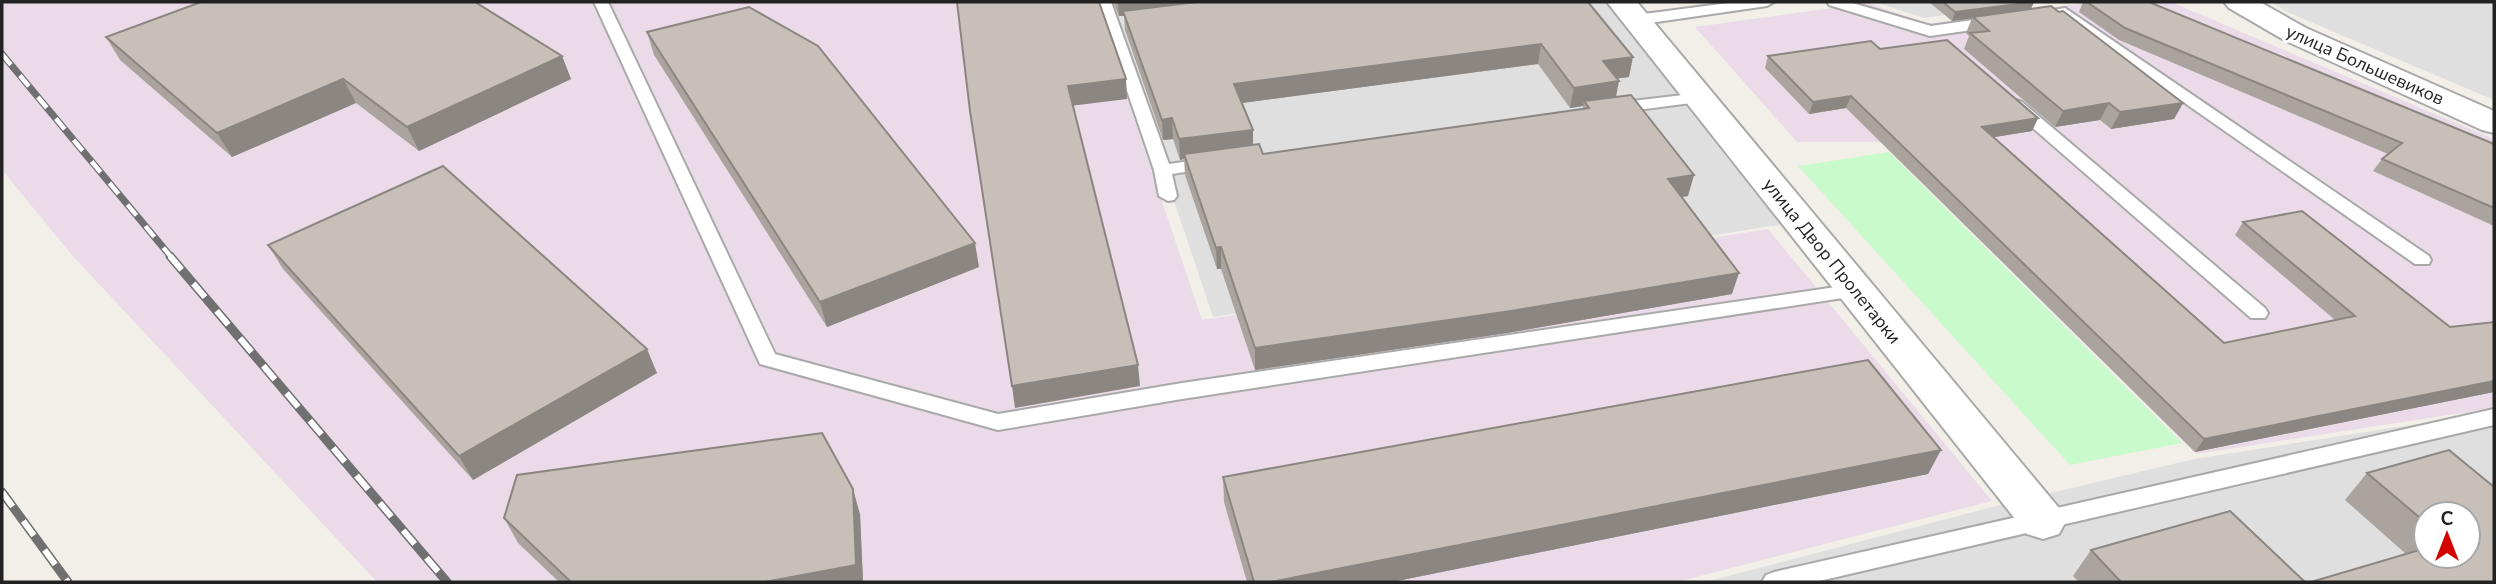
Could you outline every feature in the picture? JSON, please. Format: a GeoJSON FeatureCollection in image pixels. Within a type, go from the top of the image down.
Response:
{"type":"FeatureCollection","features":[{"type":"Feature","properties":{"kind":"street","name":"улица Большевиков"},"geometry":{"type":"LineString","coordinates":[[2239,2],[2295,34],[2494,123]]}},
{"type":"Feature","properties":{"kind":"street","name":"улица Двор Пролетарки"},"geometry":{"type":"LineString","coordinates":[[1629,11],[2043,521]]}},
{"type":"Feature","properties":{"kind":"lane"},"geometry":{"type":"LineString","coordinates":[[601,2],[767,359],[998,422],[1182,391],[1856,290]]}},
{"type":"Feature","properties":{"kind":"lane"},"geometry":{"type":"LineString","coordinates":[[1104,2],[1119,23],[1163,170],[1168,196]]}},
{"type":"Feature","properties":{"kind":"lane"},"geometry":{"type":"LineString","coordinates":[[1629,11],[1767,2]]}},
{"type":"Feature","properties":{"kind":"lane"},"geometry":{"type":"LineString","coordinates":[[1834,2],[1930,31],[1952,49]]}},
{"type":"Feature","properties":{"kind":"lane"},"geometry":{"type":"LineString","coordinates":[[1930,31],[2065,12],[2422,261]]}},
{"type":"Feature","properties":{"kind":"lane"},"geometry":{"type":"LineString","coordinates":[[2004,95],[2258,313]]}},
{"type":"Feature","properties":{"kind":"lane"},"geometry":{"type":"LineString","coordinates":[[1603,110],[1700,98]]}},
{"type":"Feature","properties":{"kind":"lane"},"geometry":{"type":"LineString","coordinates":[[1163,170],[1232,160]]}},
{"type":"Feature","properties":{"kind":"lane"},"geometry":{"type":"LineString","coordinates":[[1774,582],[2494,417]]}},
{"type":"Feature","properties":{"kind":"shaded area"},"geometry":{"type":"Polygon","coordinates":[[[2,2],[1095,2],[1202,320],[1768,229],[1992,501],[1677,582],[377,582],[72,255],[2,170],[2,2]]]}},
{"type":"Feature","properties":{"kind":"shaded area"},"geometry":{"type":"Polygon","coordinates":[[[1107,2],[1606,2],[1789,223],[1213,317],[1107,2]]]}},
{"type":"Feature","properties":{"kind":"shaded area"},"geometry":{"type":"Polygon","coordinates":[[[1875,2],[2037,2],[1924,18],[1875,2]]]}},
{"type":"Feature","properties":{"kind":"shaded area"},"geometry":{"type":"Polygon","coordinates":[[[2092,2],[2171,2],[2494,139],[2494,408],[2196,454],[1881,142],[1797,142],[1695,27],[1869,3],[1926,24],[2092,2]]]}},
{"type":"Feature","properties":{"kind":"shaded area"},"geometry":{"type":"Polygon","coordinates":[[[2272,2],[2494,2],[2494,100],[2285,11],[2272,2]]]}},
{"type":"Feature","properties":{"kind":"shaded area"},"geometry":{"type":"Polygon","coordinates":[[[2494,412],[2494,582],[1705,582],[1996,506],[2194,459],[2494,412]]]}},
{"type":"Feature","properties":{"kind":"green space"},"geometry":{"type":"Polygon","coordinates":[[[1889,152],[2182,443],[2070,465],[1798,166],[1889,152]]]}},
{"type":"Feature","properties":{"kind":"building"},"geometry":{"type":"Polygon","coordinates":[[[201,2],[475,2],[562,56],[407,127],[343,79],[217,133],[106,37],[201,2]]]}},
{"type":"Feature","properties":{"kind":"building"},"geometry":{"type":"Polygon","coordinates":[[[957,2],[1099,2],[1126,79],[1068,86],[1138,365],[1012,386],[970,111],[957,2]]]}},
{"type":"Feature","properties":{"kind":"building"},"geometry":{"type":"Polygon","coordinates":[[[1197,2],[1588,2],[1633,57],[1603,61],[1619,81],[1574,88],[1541,44],[1234,84],[1253,130],[1179,139],[1172,118],[1162,120],[1123,11],[1197,2]]]}},
{"type":"Feature","properties":{"kind":"building"},"geometry":{"type":"Polygon","coordinates":[[[1943,2],[2034,2],[1955,12],[1943,2]]]}},
{"type":"Feature","properties":{"kind":"building"},"geometry":{"type":"Polygon","coordinates":[[[2087,2],[2149,2],[2494,144],[2494,208],[2382,159],[2402,143],[2125,28],[2087,2]]]}},
{"type":"Feature","properties":{"kind":"building"},"geometry":{"type":"Polygon","coordinates":[[[2051,6],[2059,12],[2063,11],[2183,103],[2120,112],[2109,103],[2063,111],[1970,33],[1989,31],[1973,17],[2051,6]]]}},
{"type":"Feature","properties":{"kind":"building"},"geometry":{"type":"Polygon","coordinates":[[[749,7],[818,46],[975,243],[820,302],[647,32],[749,7]]]}},
{"type":"Feature","properties":{"kind":"building"},"geometry":{"type":"Polygon","coordinates":[[[1947,40],[2038,118],[1982,127],[2224,343],[2355,316],[2243,222],[2302,211],[2450,327],[2494,322],[2494,381],[2204,439],[1851,96],[1813,102],[1768,56],[1871,41],[1880,49],[1947,40]]]}},
{"type":"Feature","properties":{"kind":"building"},"geometry":{"type":"Polygon","coordinates":[[[1631,95],[1694,175],[1668,179],[1739,273],[1511,311],[1255,348],[1221,247],[1216,248],[1184,154],[1259,144],[1263,154],[1589,108],[1584,101],[1631,95]]]}},
{"type":"Feature","properties":{"kind":"building"},"geometry":{"type":"Polygon","coordinates":[[[443,166],[647,349],[459,456],[268,245],[443,166]]]}},
{"type":"Feature","properties":{"kind":"building"},"geometry":{"type":"Polygon","coordinates":[[[1868,360],[1941,450],[1271,582],[1254,582],[1223,477],[1868,360]]]}},
{"type":"Feature","properties":{"kind":"building"},"geometry":{"type":"Polygon","coordinates":[[[822,433],[853,489],[856,565],[765,582],[571,582],[504,518],[517,475],[822,433]]]}},
{"type":"Feature","properties":{"kind":"building"},"geometry":{"type":"Polygon","coordinates":[[[2449,450],[2494,487],[2494,582],[2311,582],[2412,552],[2412,570],[2482,570],[2482,500],[2412,500],[2412,511],[2367,473],[2449,450]]]}},
{"type":"Feature","properties":{"kind":"building"},"geometry":{"type":"Polygon","coordinates":[[[2230,511],[2305,582],[2121,582],[2091,550],[2230,511]]]}},
{"type":"Feature","properties":{"kind":"railway"},"geometry":{"type":"LineString","coordinates":[[2,54],[172,258]]}},
{"type":"Feature","properties":{"kind":"railway"},"geometry":{"type":"LineString","coordinates":[[170,256],[447,582]]}},
{"type":"Feature","properties":{"kind":"railway"},"geometry":{"type":"LineString","coordinates":[[2,492],[68,582]]}}]}
